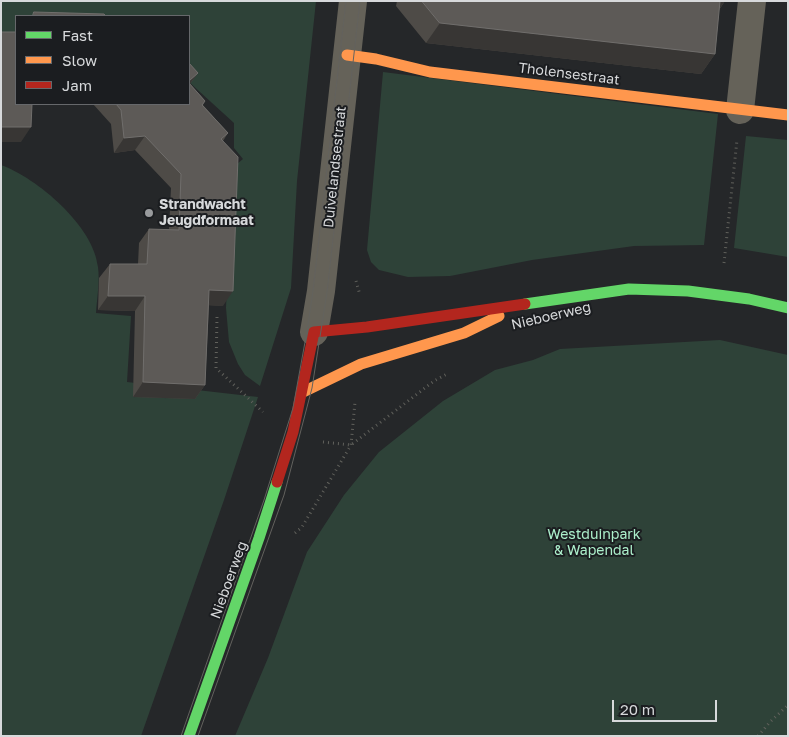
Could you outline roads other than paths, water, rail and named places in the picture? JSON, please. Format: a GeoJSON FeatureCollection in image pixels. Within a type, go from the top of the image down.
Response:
{"type":"FeatureCollection","features":[{"type":"Feature","properties":{"kind":"street","name":"Duivelandsestraat"},"geometry":{"type":"LineString","coordinates":[[314,332],[321,292],[353,1]]}},
{"type":"Feature","properties":{"kind":"street"},"geometry":{"type":"LineString","coordinates":[[740,110],[752,1]]}},
{"type":"Feature","properties":{"kind":"street","name":"Tholensestraat"},"geometry":{"type":"LineString","coordinates":[[348,55],[376,59],[430,72],[788,115]]}},
{"type":"Feature","properties":{"kind":"street","name":"Nieboerweg"},"geometry":{"type":"LineString","coordinates":[[189,736],[259,538],[293,432],[303,392],[314,332],[367,327],[630,289],[688,291],[749,299],[788,308]]}},
{"type":"Feature","properties":{"kind":"street","name":"Nieboerweg"},"geometry":{"type":"LineString","coordinates":[[303,392],[362,364],[464,333],[521,306]]}},
{"type":"Feature","properties":{"kind":"tram line"},"geometry":{"type":"LineString","coordinates":[[181,736],[264,500],[293,408],[313,291],[346,1]]}},
{"type":"Feature","properties":{"kind":"tram line"},"geometry":{"type":"LineString","coordinates":[[198,736],[284,495],[312,388],[327,292],[360,1]]}},
{"type":"Feature","properties":{"kind":"place","name":"Strandwacht Jeugdformaat"},"geometry":{"type":"Point","coordinates":[149,213]}},
{"type":"Feature","properties":{"kind":"park label","name":"Westduinpark & Wapendal"},"geometry":{"type":"Point","coordinates":[594,544]}}]}
